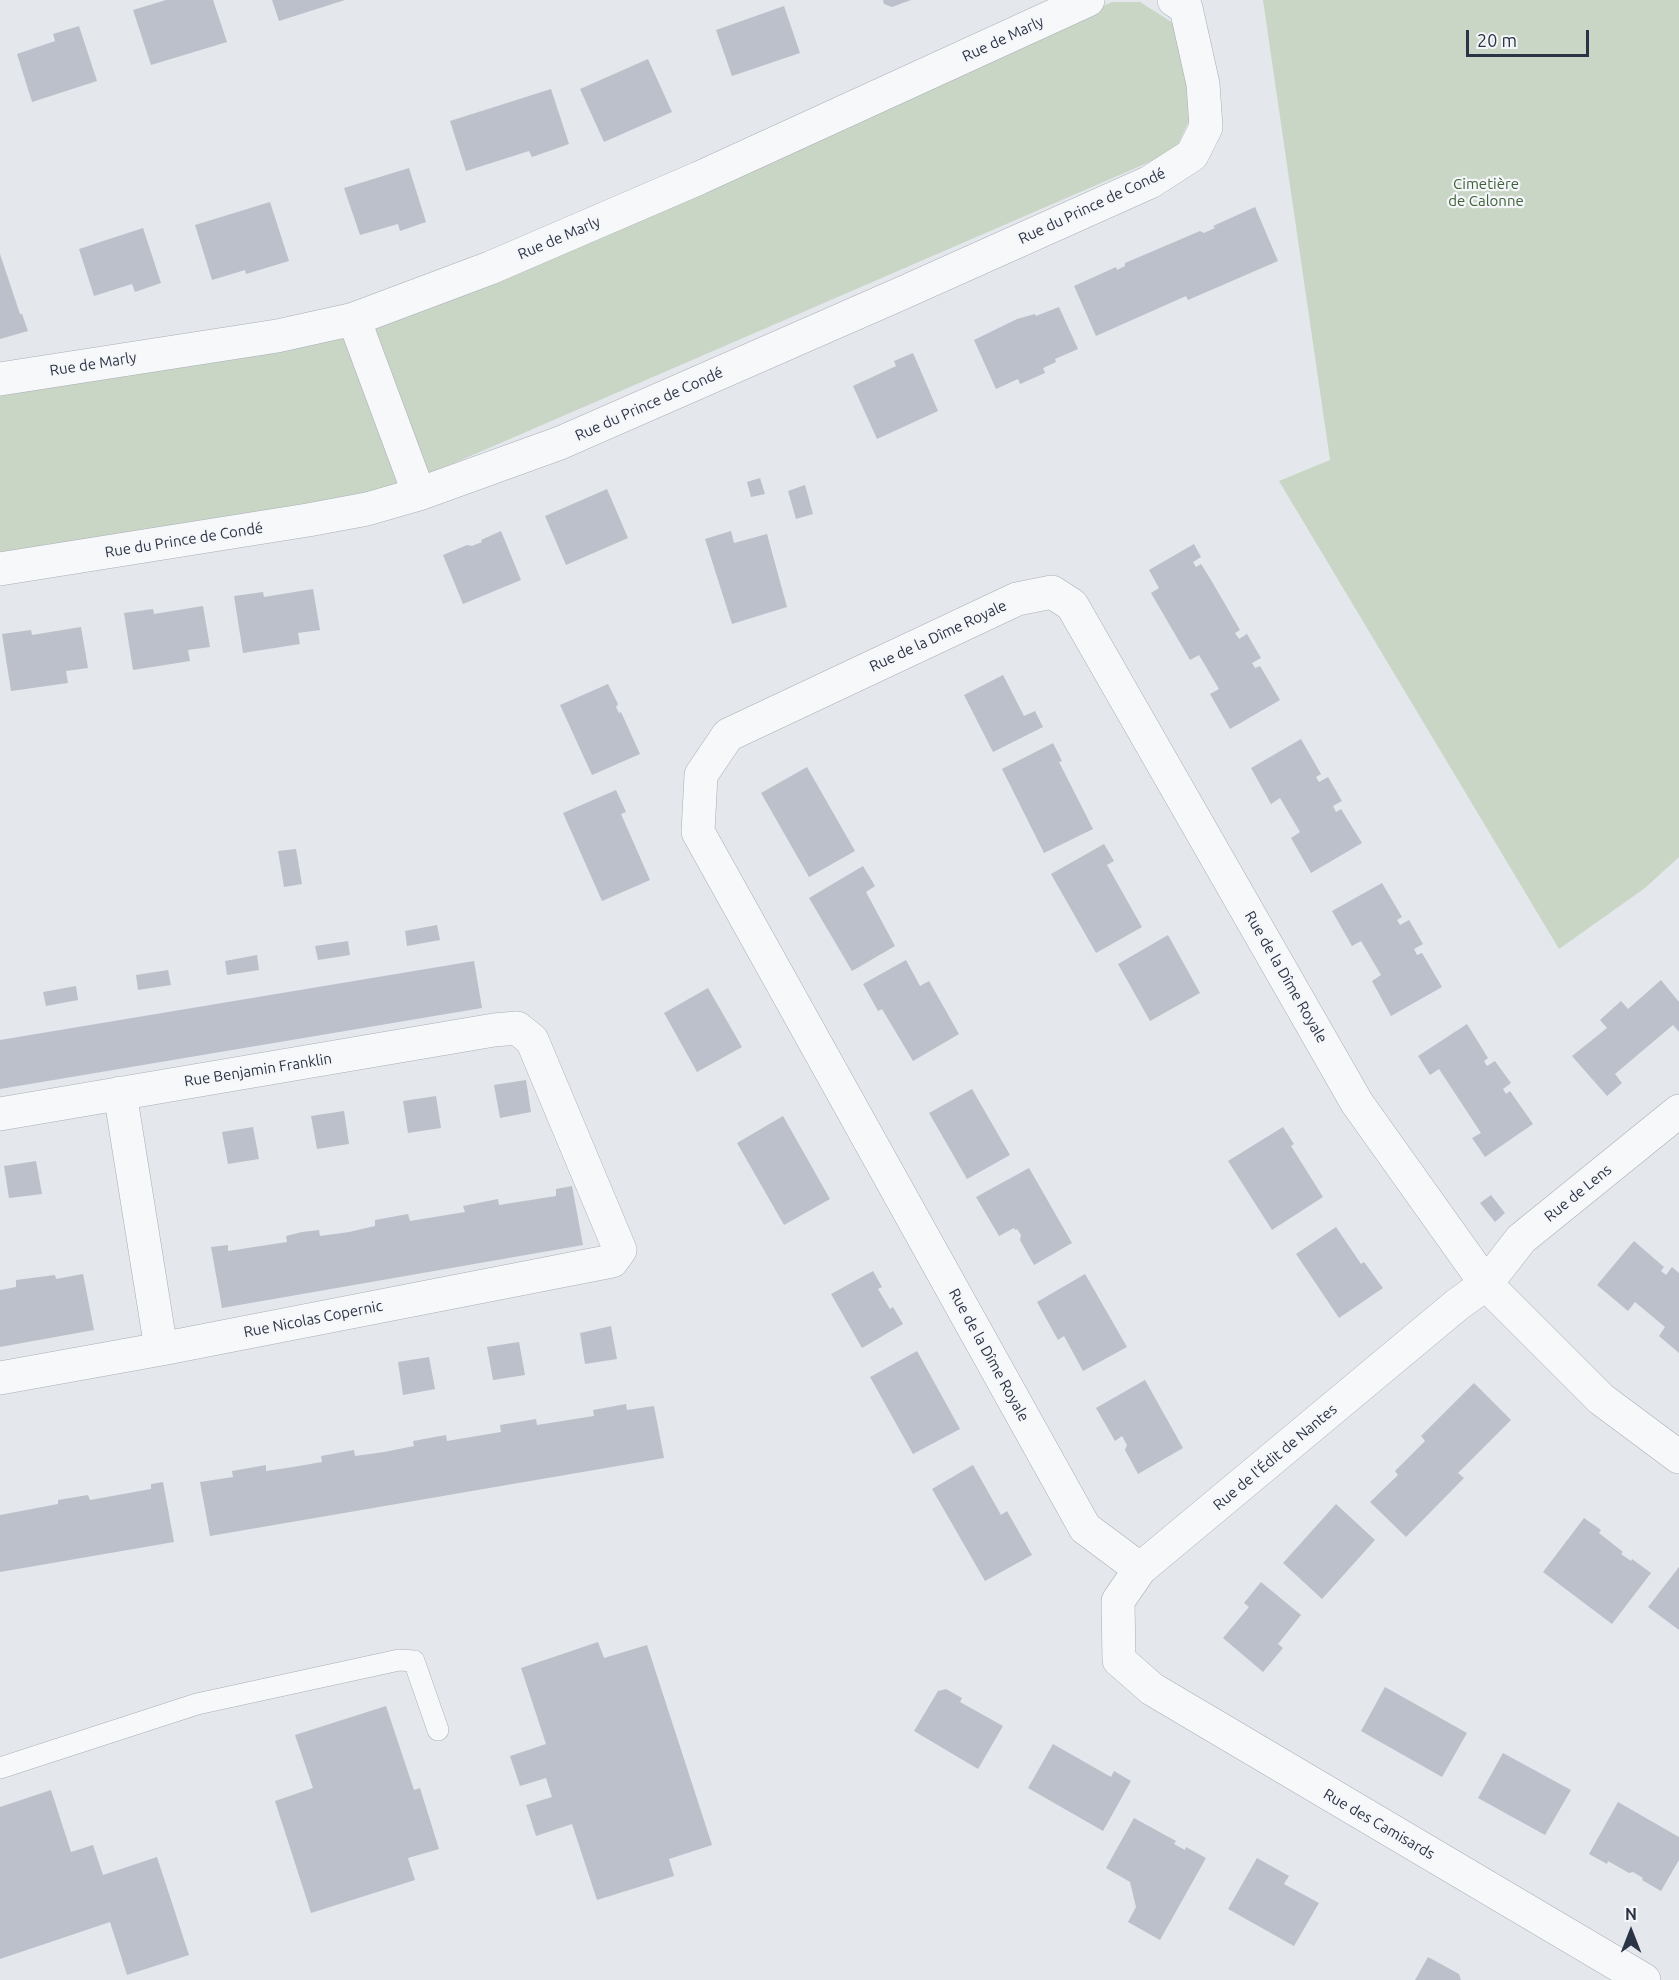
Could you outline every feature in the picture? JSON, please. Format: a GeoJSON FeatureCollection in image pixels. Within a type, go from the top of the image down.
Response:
{"type":"FeatureCollection","features":[{"type":"Feature","properties":{"kind":"street","name":"Rue de Marly"},"geometry":{"type":"LineString","coordinates":[[0,378],[277,336],[354,319],[490,268],[699,178],[1088,0]]}},
{"type":"Feature","properties":{"kind":"street","name":"Rue du Prince de Condé"},"geometry":{"type":"LineString","coordinates":[[0,569],[308,520],[367,509],[419,494],[560,443],[1150,182],[1192,155],[1206,127],[1203,84],[1186,8],[1174,0]]}},
{"type":"Feature","properties":{"kind":"street"},"geometry":{"type":"LineString","coordinates":[[354,319],[419,494]]}},
{"type":"Feature","properties":{"kind":"street","name":"Rue de la Dîme Royale"},"geometry":{"type":"LineString","coordinates":[[1140,1569],[1085,1528],[698,832],[701,775],[728,735],[1017,599],[1052,592],[1072,605],[1357,1103],[1486,1284],[1601,1399],[1679,1457]]}},
{"type":"Feature","properties":{"kind":"street","name":"Rue Benjamin Franklin"},"geometry":{"type":"LineString","coordinates":[[0,1114],[494,1030],[517,1028],[532,1040],[620,1250]]}},
{"type":"Feature","properties":{"kind":"street"},"geometry":{"type":"LineString","coordinates":[[120,1093],[161,1349]]}},
{"type":"Feature","properties":{"kind":"street","name":"Rue de Lens"},"geometry":{"type":"LineString","coordinates":[[1486,1284],[1521,1239],[1679,1110]]}},
{"type":"Feature","properties":{"kind":"street","name":"Rue Nicolas Copernic"},"geometry":{"type":"LineString","coordinates":[[0,1378],[161,1349],[612,1260],[620,1250]]}},
{"type":"Feature","properties":{"kind":"street","name":"Rue de l'Édit de Nantes"},"geometry":{"type":"LineString","coordinates":[[1119,1660],[1118,1601],[1140,1569],[1458,1304],[1486,1284]]}},
{"type":"Feature","properties":{"kind":"street","name":"Rue des Camisards"},"geometry":{"type":"LineString","coordinates":[[1119,1660],[1152,1689],[1640,1979]]}},
{"type":"Feature","properties":{"kind":"lane"},"geometry":{"type":"LineString","coordinates":[[0,1768],[197,1704],[399,1660],[414,1661],[438,1730]]}},
{"type":"Feature","properties":{"kind":"green space","name":"Cimetière de Calonne"},"geometry":{"type":"Polygon","coordinates":[[[1263,0],[1679,0],[1679,857],[1645,888],[1559,949],[1279,481],[1330,460],[1263,0]]]}},
{"type":"Feature","properties":{"kind":"green space"},"geometry":{"type":"Polygon","coordinates":[[[1112,2],[1140,2],[1181,28],[1198,101],[1175,151],[385,493],[0,565],[0,395],[289,347],[862,115],[1112,2]]]}},
{"type":"Feature","properties":{"kind":"building"},"geometry":{"type":"Polygon","coordinates":[[[166,0],[213,0],[227,42],[151,65],[133,10],[166,0]]]}},
{"type":"Feature","properties":{"kind":"building"},"geometry":{"type":"Polygon","coordinates":[[[272,0],[345,0],[279,21],[272,0]]]}},
{"type":"Feature","properties":{"kind":"building"},"geometry":{"type":"Polygon","coordinates":[[[883,0],[911,0],[892,7],[884,4],[883,0]]]}},
{"type":"Feature","properties":{"kind":"building"},"geometry":{"type":"Polygon","coordinates":[[[784,6],[800,53],[732,76],[716,30],[784,6]]]}},
{"type":"Feature","properties":{"kind":"building"},"geometry":{"type":"Polygon","coordinates":[[[79,26],[97,81],[32,102],[17,54],[55,41],[53,34],[79,26]]]}},
{"type":"Feature","properties":{"kind":"building"},"geometry":{"type":"Polygon","coordinates":[[[648,59],[672,112],[604,142],[580,89],[648,59]]]}},
{"type":"Feature","properties":{"kind":"building"},"geometry":{"type":"Polygon","coordinates":[[[551,89],[569,144],[532,157],[529,151],[466,171],[450,121],[551,89]]]}},
{"type":"Feature","properties":{"kind":"building"},"geometry":{"type":"Polygon","coordinates":[[[409,168],[426,222],[400,231],[398,224],[360,235],[344,188],[409,168]]]}},
{"type":"Feature","properties":{"kind":"building"},"geometry":{"type":"Polygon","coordinates":[[[270,202],[289,261],[246,274],[245,270],[212,280],[195,225],[270,202]]]}},
{"type":"Feature","properties":{"kind":"building"},"geometry":{"type":"Polygon","coordinates":[[[1255,207],[1278,261],[1188,300],[1186,296],[1096,336],[1074,286],[1116,267],[1117,270],[1125,266],[1125,263],[1200,231],[1204,233],[1215,228],[1213,226],[1255,207]]]}},
{"type":"Feature","properties":{"kind":"building"},"geometry":{"type":"Polygon","coordinates":[[[143,228],[161,283],[135,292],[132,284],[94,296],[79,249],[143,228]]]}},
{"type":"Feature","properties":{"kind":"building"},"geometry":{"type":"Polygon","coordinates":[[[0,254],[28,331],[0,339],[0,254]]]}},
{"type":"Feature","properties":{"kind":"building"},"geometry":{"type":"Polygon","coordinates":[[[1059,307],[1078,349],[1055,359],[1056,362],[1043,368],[1045,373],[1020,384],[1018,379],[996,389],[974,340],[1017,319],[1035,314],[1036,316],[1059,307]]]}},
{"type":"Feature","properties":{"kind":"building"},"geometry":{"type":"Polygon","coordinates":[[[913,353],[938,411],[877,439],[853,386],[896,366],[894,361],[913,353]]]}},
{"type":"Feature","properties":{"kind":"building"},"geometry":{"type":"Polygon","coordinates":[[[760,478],[765,494],[751,497],[747,482],[760,478]]]}},
{"type":"Feature","properties":{"kind":"building"},"geometry":{"type":"Polygon","coordinates":[[[805,485],[813,514],[796,519],[788,491],[805,485]]]}},
{"type":"Feature","properties":{"kind":"building"},"geometry":{"type":"Polygon","coordinates":[[[607,489],[628,538],[566,565],[545,516],[607,489]]]}},
{"type":"Feature","properties":{"kind":"building"},"geometry":{"type":"Polygon","coordinates":[[[501,531],[521,580],[463,604],[443,555],[467,545],[472,546],[482,542],[481,540],[501,531]]]}},
{"type":"Feature","properties":{"kind":"building"},"geometry":{"type":"Polygon","coordinates":[[[731,531],[734,543],[767,534],[787,607],[732,624],[705,539],[731,531]]]}},
{"type":"Feature","properties":{"kind":"building"},"geometry":{"type":"Polygon","coordinates":[[[1194,544],[1201,557],[1193,562],[1196,567],[1201,564],[1211,580],[1240,630],[1235,633],[1239,639],[1247,634],[1261,658],[1252,663],[1255,668],[1260,666],[1280,700],[1230,729],[1210,694],[1219,689],[1199,655],[1190,660],[1151,593],[1159,588],[1149,570],[1194,544]]]}},
{"type":"Feature","properties":{"kind":"building"},"geometry":{"type":"Polygon","coordinates":[[[313,589],[320,630],[298,633],[300,644],[243,653],[234,596],[263,592],[264,597],[313,589]]]}},
{"type":"Feature","properties":{"kind":"building"},"geometry":{"type":"Polygon","coordinates":[[[203,606],[210,647],[188,650],[190,661],[133,670],[124,613],[153,609],[154,614],[203,606]]]}},
{"type":"Feature","properties":{"kind":"building"},"geometry":{"type":"Polygon","coordinates":[[[81,627],[88,668],[66,671],[68,683],[11,691],[2,634],[31,630],[32,635],[81,627]]]}},
{"type":"Feature","properties":{"kind":"building"},"geometry":{"type":"Polygon","coordinates":[[[1003,675],[1024,716],[1035,711],[1043,727],[993,752],[964,695],[1003,675]]]}},
{"type":"Feature","properties":{"kind":"building"},"geometry":{"type":"Polygon","coordinates":[[[608,684],[618,704],[616,707],[619,713],[621,712],[640,754],[592,775],[560,705],[608,684]]]}},
{"type":"Feature","properties":{"kind":"building"},"geometry":{"type":"Polygon","coordinates":[[[1301,739],[1321,774],[1316,777],[1319,782],[1328,777],[1342,801],[1333,806],[1336,812],[1341,809],[1362,843],[1311,873],[1291,838],[1300,832],[1280,798],[1271,804],[1251,768],[1301,739]]]}},
{"type":"Feature","properties":{"kind":"building"},"geometry":{"type":"Polygon","coordinates":[[[1053,743],[1062,761],[1059,762],[1093,829],[1044,853],[1002,769],[1053,743]]]}},
{"type":"Feature","properties":{"kind":"building"},"geometry":{"type":"Polygon","coordinates":[[[807,767],[855,851],[809,877],[761,793],[807,767]]]}},
{"type":"Feature","properties":{"kind":"building"},"geometry":{"type":"Polygon","coordinates":[[[616,790],[626,812],[621,814],[650,880],[602,901],[563,813],[616,790]]]}},
{"type":"Feature","properties":{"kind":"building"},"geometry":{"type":"Polygon","coordinates":[[[1104,844],[1114,861],[1107,865],[1142,927],[1096,953],[1051,874],[1104,844]]]}},
{"type":"Feature","properties":{"kind":"building"},"geometry":{"type":"Polygon","coordinates":[[[296,849],[302,884],[284,887],[278,851],[296,849]]]}},
{"type":"Feature","properties":{"kind":"building"},"geometry":{"type":"Polygon","coordinates":[[[863,866],[875,886],[866,892],[895,946],[852,971],[809,898],[863,866]]]}},
{"type":"Feature","properties":{"kind":"building"},"geometry":{"type":"Polygon","coordinates":[[[1382,883],[1402,917],[1397,920],[1400,925],[1409,920],[1423,944],[1414,949],[1417,955],[1422,953],[1442,987],[1391,1016],[1372,981],[1381,975],[1361,941],[1352,946],[1332,911],[1382,883]]]}},
{"type":"Feature","properties":{"kind":"building"},"geometry":{"type":"Polygon","coordinates":[[[437,925],[440,940],[407,946],[405,931],[437,925]]]}},
{"type":"Feature","properties":{"kind":"building"},"geometry":{"type":"Polygon","coordinates":[[[1168,935],[1200,993],[1150,1021],[1118,964],[1168,935]]]}},
{"type":"Feature","properties":{"kind":"building"},"geometry":{"type":"Polygon","coordinates":[[[348,941],[350,955],[318,960],[315,946],[348,941]]]}},
{"type":"Feature","properties":{"kind":"building"},"geometry":{"type":"Polygon","coordinates":[[[257,955],[259,970],[227,975],[225,961],[257,955]]]}},
{"type":"Feature","properties":{"kind":"building"},"geometry":{"type":"Polygon","coordinates":[[[906,960],[920,986],[929,981],[959,1034],[913,1061],[882,1009],[878,1011],[863,984],[906,960]]]}},
{"type":"Feature","properties":{"kind":"building"},"geometry":{"type":"Polygon","coordinates":[[[474,961],[482,1008],[0,1089],[0,1040],[474,961]]]}},
{"type":"Feature","properties":{"kind":"building"},"geometry":{"type":"Polygon","coordinates":[[[168,970],[171,985],[138,990],[136,975],[168,970]]]}},
{"type":"Feature","properties":{"kind":"building"},"geometry":{"type":"Polygon","coordinates":[[[1661,980],[1679,1002],[1679,1032],[1673,1025],[1615,1074],[1622,1083],[1607,1096],[1572,1056],[1607,1028],[1600,1020],[1621,1001],[1628,1009],[1661,980]]]}},
{"type":"Feature","properties":{"kind":"building"},"geometry":{"type":"Polygon","coordinates":[[[76,986],[78,1000],[46,1006],[43,992],[76,986]]]}},
{"type":"Feature","properties":{"kind":"building"},"geometry":{"type":"Polygon","coordinates":[[[708,988],[742,1047],[697,1072],[664,1013],[708,988]]]}},
{"type":"Feature","properties":{"kind":"building"},"geometry":{"type":"Polygon","coordinates":[[[1467,1024],[1488,1058],[1484,1061],[1487,1066],[1495,1061],[1511,1083],[1503,1089],[1506,1094],[1510,1091],[1533,1124],[1485,1157],[1472,1138],[1481,1133],[1439,1069],[1430,1075],[1418,1056],[1467,1024]]]}},
{"type":"Feature","properties":{"kind":"building"},"geometry":{"type":"Polygon","coordinates":[[[526,1080],[531,1112],[500,1118],[494,1085],[526,1080]]]}},
{"type":"Feature","properties":{"kind":"building"},"geometry":{"type":"Polygon","coordinates":[[[972,1089],[1010,1155],[967,1179],[929,1113],[972,1089]]]}},
{"type":"Feature","properties":{"kind":"building"},"geometry":{"type":"Polygon","coordinates":[[[436,1096],[441,1128],[408,1133],[403,1101],[436,1096]]]}},
{"type":"Feature","properties":{"kind":"building"},"geometry":{"type":"Polygon","coordinates":[[[344,1111],[349,1144],[317,1149],[311,1116],[344,1111]]]}},
{"type":"Feature","properties":{"kind":"building"},"geometry":{"type":"Polygon","coordinates":[[[783,1116],[830,1199],[784,1225],[737,1143],[783,1116]]]}},
{"type":"Feature","properties":{"kind":"building"},"geometry":{"type":"Polygon","coordinates":[[[253,1127],[259,1159],[228,1164],[222,1132],[253,1127]]]}},
{"type":"Feature","properties":{"kind":"building"},"geometry":{"type":"Polygon","coordinates":[[[1283,1127],[1294,1144],[1291,1146],[1323,1197],[1272,1230],[1228,1161],[1283,1127]]]}},
{"type":"Feature","properties":{"kind":"building"},"geometry":{"type":"Polygon","coordinates":[[[36,1161],[42,1194],[9,1198],[4,1166],[36,1161]]]}},
{"type":"Feature","properties":{"kind":"building"},"geometry":{"type":"Polygon","coordinates":[[[1029,1168],[1072,1243],[1034,1265],[1020,1240],[1021,1235],[1017,1229],[1014,1228],[999,1236],[976,1197],[1029,1168]]]}},
{"type":"Feature","properties":{"kind":"building"},"geometry":{"type":"Polygon","coordinates":[[[572,1186],[583,1245],[222,1308],[211,1247],[228,1245],[228,1251],[287,1242],[286,1236],[302,1232],[319,1230],[320,1236],[349,1232],[375,1226],[375,1220],[408,1214],[410,1221],[465,1212],[463,1206],[498,1199],[499,1205],[556,1196],[556,1189],[572,1186]]]}},
{"type":"Feature","properties":{"kind":"building"},"geometry":{"type":"Polygon","coordinates":[[[1491,1195],[1505,1213],[1495,1222],[1480,1203],[1491,1195]]]}},
{"type":"Feature","properties":{"kind":"building"},"geometry":{"type":"Polygon","coordinates":[[[1336,1227],[1361,1264],[1364,1262],[1383,1288],[1339,1318],[1296,1254],[1336,1227]]]}},
{"type":"Feature","properties":{"kind":"building"},"geometry":{"type":"Polygon","coordinates":[[[1634,1241],[1664,1267],[1661,1271],[1666,1275],[1672,1267],[1679,1273],[1679,1353],[1659,1336],[1665,1327],[1635,1302],[1628,1311],[1597,1285],[1634,1241]]]}},
{"type":"Feature","properties":{"kind":"building"},"geometry":{"type":"Polygon","coordinates":[[[873,1271],[882,1287],[878,1289],[890,1309],[893,1307],[903,1324],[862,1348],[831,1294],[873,1271]]]}},
{"type":"Feature","properties":{"kind":"building"},"geometry":{"type":"Polygon","coordinates":[[[83,1274],[94,1330],[0,1347],[0,1290],[16,1287],[16,1280],[55,1275],[56,1279],[83,1274]]]}},
{"type":"Feature","properties":{"kind":"building"},"geometry":{"type":"Polygon","coordinates":[[[1085,1274],[1127,1347],[1083,1371],[1064,1336],[1058,1340],[1037,1302],[1085,1274]]]}},
{"type":"Feature","properties":{"kind":"building"},"geometry":{"type":"Polygon","coordinates":[[[611,1326],[617,1359],[585,1364],[580,1333],[611,1326]]]}},
{"type":"Feature","properties":{"kind":"building"},"geometry":{"type":"Polygon","coordinates":[[[519,1342],[525,1375],[493,1380],[487,1347],[519,1342]]]}},
{"type":"Feature","properties":{"kind":"building"},"geometry":{"type":"Polygon","coordinates":[[[917,1351],[960,1429],[913,1454],[870,1377],[917,1351]]]}},
{"type":"Feature","properties":{"kind":"building"},"geometry":{"type":"Polygon","coordinates":[[[429,1357],[435,1389],[403,1395],[398,1362],[429,1357]]]}},
{"type":"Feature","properties":{"kind":"building"},"geometry":{"type":"Polygon","coordinates":[[[1145,1380],[1183,1448],[1138,1474],[1125,1450],[1127,1445],[1122,1436],[1115,1441],[1096,1408],[1145,1380]]]}},
{"type":"Feature","properties":{"kind":"building"},"geometry":{"type":"Polygon","coordinates":[[[1474,1383],[1511,1420],[1458,1473],[1464,1478],[1406,1537],[1370,1502],[1398,1475],[1395,1471],[1425,1441],[1421,1436],[1474,1383]]]}},
{"type":"Feature","properties":{"kind":"building"},"geometry":{"type":"Polygon","coordinates":[[[626,1404],[627,1410],[654,1406],[664,1458],[210,1536],[200,1482],[233,1477],[232,1471],[266,1465],[266,1471],[293,1467],[322,1462],[321,1456],[354,1450],[355,1456],[384,1452],[414,1446],[413,1441],[446,1435],[447,1441],[501,1432],[500,1425],[536,1419],[537,1425],[594,1416],[593,1410],[626,1404]]]}},
{"type":"Feature","properties":{"kind":"building"},"geometry":{"type":"Polygon","coordinates":[[[973,1465],[1001,1515],[1007,1511],[1032,1555],[985,1581],[932,1489],[973,1465]]]}},
{"type":"Feature","properties":{"kind":"building"},"geometry":{"type":"Polygon","coordinates":[[[163,1482],[174,1542],[0,1572],[0,1515],[58,1504],[58,1500],[88,1495],[90,1500],[151,1489],[151,1484],[163,1482]]]}},
{"type":"Feature","properties":{"kind":"building"},"geometry":{"type":"Polygon","coordinates":[[[1336,1504],[1375,1540],[1322,1599],[1283,1563],[1336,1504]]]}},
{"type":"Feature","properties":{"kind":"building"},"geometry":{"type":"Polygon","coordinates":[[[1584,1518],[1601,1530],[1599,1533],[1623,1552],[1621,1554],[1651,1573],[1612,1624],[1543,1572],[1584,1518]]]}},
{"type":"Feature","properties":{"kind":"building"},"geometry":{"type":"Polygon","coordinates":[[[1679,1567],[1679,1630],[1648,1607],[1679,1567]]]}},
{"type":"Feature","properties":{"kind":"building"},"geometry":{"type":"Polygon","coordinates":[[[1261,1582],[1301,1615],[1278,1644],[1283,1648],[1263,1672],[1223,1638],[1249,1607],[1244,1603],[1261,1582]]]}},
{"type":"Feature","properties":{"kind":"building"},"geometry":{"type":"Polygon","coordinates":[[[598,1642],[604,1658],[647,1645],[712,1845],[669,1859],[674,1876],[597,1900],[572,1824],[536,1836],[526,1805],[552,1797],[546,1778],[520,1786],[510,1756],[546,1744],[521,1668],[598,1642]]]}},
{"type":"Feature","properties":{"kind":"building"},"geometry":{"type":"Polygon","coordinates":[[[1385,1687],[1467,1733],[1442,1777],[1361,1731],[1385,1687]]]}},
{"type":"Feature","properties":{"kind":"building"},"geometry":{"type":"Polygon","coordinates":[[[946,1689],[962,1698],[960,1702],[1003,1726],[978,1769],[914,1731],[938,1691],[946,1689]]]}},
{"type":"Feature","properties":{"kind":"building"},"geometry":{"type":"Polygon","coordinates":[[[386,1706],[414,1790],[420,1788],[439,1849],[408,1858],[415,1880],[311,1913],[275,1801],[313,1788],[295,1735],[386,1706]]]}},
{"type":"Feature","properties":{"kind":"building"},"geometry":{"type":"Polygon","coordinates":[[[1053,1744],[1111,1777],[1114,1771],[1131,1781],[1103,1831],[1028,1788],[1053,1744]]]}},
{"type":"Feature","properties":{"kind":"building"},"geometry":{"type":"Polygon","coordinates":[[[1503,1753],[1571,1790],[1545,1835],[1478,1798],[1503,1753]]]}},
{"type":"Feature","properties":{"kind":"building"},"geometry":{"type":"Polygon","coordinates":[[[51,1790],[71,1852],[93,1845],[103,1875],[157,1857],[189,1955],[127,1975],[110,1922],[0,1959],[0,1807],[51,1790]]]}},
{"type":"Feature","properties":{"kind":"building"},"geometry":{"type":"Polygon","coordinates":[[[1618,1802],[1679,1837],[1679,1860],[1661,1891],[1633,1872],[1629,1873],[1608,1861],[1607,1864],[1589,1854],[1618,1802]]]}},
{"type":"Feature","properties":{"kind":"building"},"geometry":{"type":"Polygon","coordinates":[[[1134,1818],[1176,1841],[1174,1844],[1185,1850],[1186,1847],[1206,1858],[1160,1940],[1128,1922],[1136,1907],[1130,1882],[1106,1868],[1134,1818]]]}},
{"type":"Feature","properties":{"kind":"building"},"geometry":{"type":"Polygon","coordinates":[[[1257,1858],[1289,1876],[1284,1884],[1319,1903],[1294,1946],[1228,1909],[1257,1858]]]}},
{"type":"Feature","properties":{"kind":"building"},"geometry":{"type":"Polygon","coordinates":[[[1428,1957],[1459,1974],[1461,1980],[1415,1980],[1428,1957]]]}}]}
